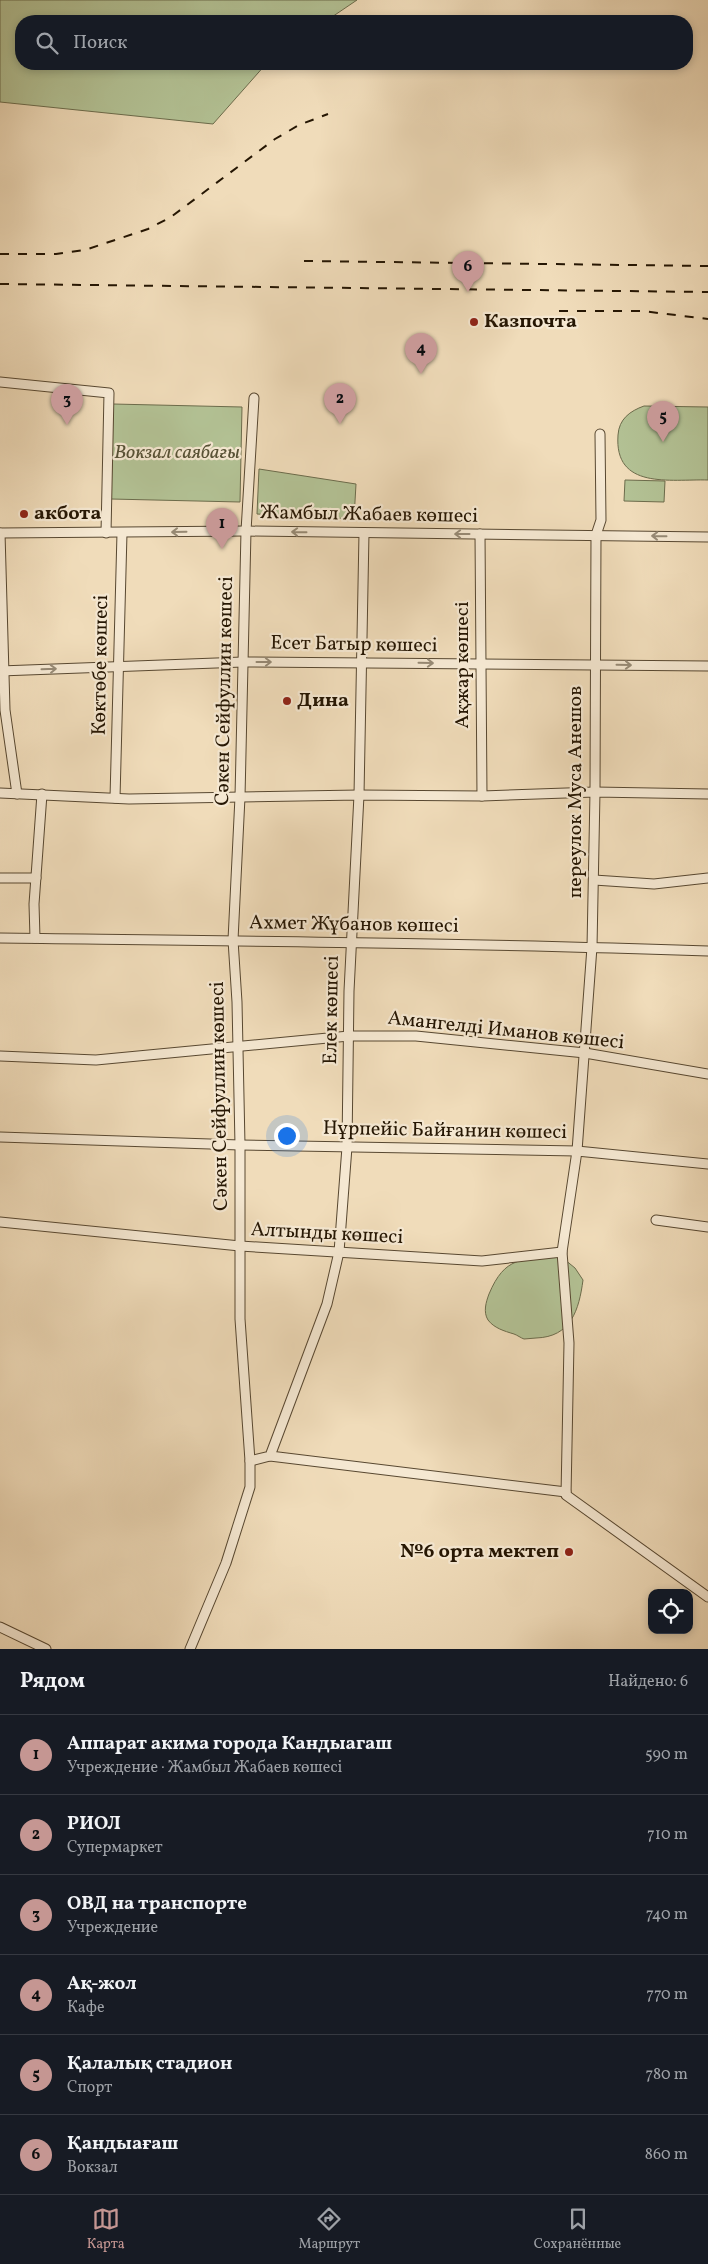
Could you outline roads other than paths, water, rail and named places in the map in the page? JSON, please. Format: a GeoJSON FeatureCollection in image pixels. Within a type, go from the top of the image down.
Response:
{"type":"FeatureCollection","features":[{"type":"Feature","properties":{"kind":"street"},"geometry":{"type":"LineString","coordinates":[[0,382],[109,393],[106,533]]}},
{"type":"Feature","properties":{"kind":"street","name":"Сәкен Сейфуллин көшесі"},"geometry":{"type":"LineString","coordinates":[[190,1649],[226,1563],[250,1487],[240,1319],[240,1145],[233,940],[240,797],[246,531],[254,398]]}},
{"type":"Feature","properties":{"kind":"street","name":"переулок Муса Анешов"},"geometry":{"type":"LineString","coordinates":[[566,1492],[568,1342],[562,1252],[577,1151],[592,947],[596,535],[601,520],[600,434]]}},
{"type":"Feature","properties":{"kind":"street","name":"Жамбыл Жабаев көшесі"},"geometry":{"type":"LineString","coordinates":[[0,533],[246,531],[708,537]]}},
{"type":"Feature","properties":{"kind":"street"},"geometry":{"type":"LineString","coordinates":[[0,533],[2,671],[5,710],[17,794]]}},
{"type":"Feature","properties":{"kind":"street","name":"Көктөбе көшесі"},"geometry":{"type":"LineString","coordinates":[[115,798],[122,533]]}},
{"type":"Feature","properties":{"kind":"street","name":"Елек көшесі"},"geometry":{"type":"LineString","coordinates":[[270,1456],[327,1304],[339,1252],[347,1147],[351,943],[359,795],[364,533]]}},
{"type":"Feature","properties":{"kind":"street","name":"Ақжар көшесі"},"geometry":{"type":"LineString","coordinates":[[480,534],[482,796]]}},
{"type":"Feature","properties":{"kind":"street","name":"Есет Батыр көшесі"},"geometry":{"type":"LineString","coordinates":[[2,671],[244,662],[708,666]]}},
{"type":"Feature","properties":{"kind":"street"},"geometry":{"type":"LineString","coordinates":[[0,794],[115,798],[359,795],[482,796],[595,792],[708,794]]}},
{"type":"Feature","properties":{"kind":"street"},"geometry":{"type":"LineString","coordinates":[[35,938],[36,878],[42,794]]}},
{"type":"Feature","properties":{"kind":"street"},"geometry":{"type":"LineString","coordinates":[[0,878],[36,878]]}},
{"type":"Feature","properties":{"kind":"street"},"geometry":{"type":"LineString","coordinates":[[594,880],[654,884],[708,878]]}},
{"type":"Feature","properties":{"kind":"street","name":"Ахмет Жұбанов көшесі"},"geometry":{"type":"LineString","coordinates":[[0,938],[233,940],[708,951]]}},
{"type":"Feature","properties":{"kind":"street","name":"Амангелді Иманов көшесі"},"geometry":{"type":"LineString","coordinates":[[0,1056],[96,1060],[238,1045],[349,1036],[416,1036],[585,1053],[708,1074]]}},
{"type":"Feature","properties":{"kind":"street","name":"Нұрпейіс Байғанин көшесі"},"geometry":{"type":"LineString","coordinates":[[0,1137],[240,1145],[577,1151],[708,1164]]}},
{"type":"Feature","properties":{"kind":"street"},"geometry":{"type":"LineString","coordinates":[[656,1220],[708,1227]]}},
{"type":"Feature","properties":{"kind":"street","name":"Алтынды көшесі"},"geometry":{"type":"LineString","coordinates":[[0,1222],[240,1246],[482,1260],[562,1252]]}},
{"type":"Feature","properties":{"kind":"street"},"geometry":{"type":"LineString","coordinates":[[250,1462],[270,1456],[566,1492],[566,1494],[708,1597]]}},
{"type":"Feature","properties":{"kind":"street"},"geometry":{"type":"LineString","coordinates":[[0,1627],[46,1649]]}},
{"type":"Feature","properties":{"kind":"railway"},"geometry":{"type":"LineString","coordinates":[[0,254],[56,254],[85,250],[148,229],[171,217],[275,139],[299,125],[328,114]]}},
{"type":"Feature","properties":{"kind":"railway"},"geometry":{"type":"LineString","coordinates":[[304,261],[708,266]]}},
{"type":"Feature","properties":{"kind":"railway"},"geometry":{"type":"LineString","coordinates":[[0,284],[708,292]]}},
{"type":"Feature","properties":{"kind":"railway"},"geometry":{"type":"LineString","coordinates":[[559,311],[642,311],[708,319]]}},
{"type":"Feature","properties":{"kind":"place","name":"Қандыағаш"},"geometry":{"type":"Point","coordinates":[468,292]}},
{"type":"Feature","properties":{"kind":"place","name":"Казпочта"},"geometry":{"type":"Point","coordinates":[474,322]}},
{"type":"Feature","properties":{"kind":"place","name":"Ақ-жол"},"geometry":{"type":"Point","coordinates":[421,374]}},
{"type":"Feature","properties":{"kind":"place","name":"РИОЛ"},"geometry":{"type":"Point","coordinates":[340,424]}},
{"type":"Feature","properties":{"kind":"place","name":"ОВД на транспорте"},"geometry":{"type":"Point","coordinates":[67,425]}},
{"type":"Feature","properties":{"kind":"place","name":"Қалалық стадион"},"geometry":{"type":"Point","coordinates":[663,442]}},
{"type":"Feature","properties":{"kind":"place","name":"акбота"},"geometry":{"type":"Point","coordinates":[24,514]}},
{"type":"Feature","properties":{"kind":"place","name":"Аппарат акима города Кандыагаш"},"geometry":{"type":"Point","coordinates":[222,549]}},
{"type":"Feature","properties":{"kind":"place","name":"Дина"},"geometry":{"type":"Point","coordinates":[287,701]}},
{"type":"Feature","properties":{"kind":"place","name":"№6 орта мектеп"},"geometry":{"type":"Point","coordinates":[569,1552]}},
{"type":"Feature","properties":{"kind":"park label","name":"Вокзал саябағы"},"geometry":{"type":"Point","coordinates":[177,453]}}]}
